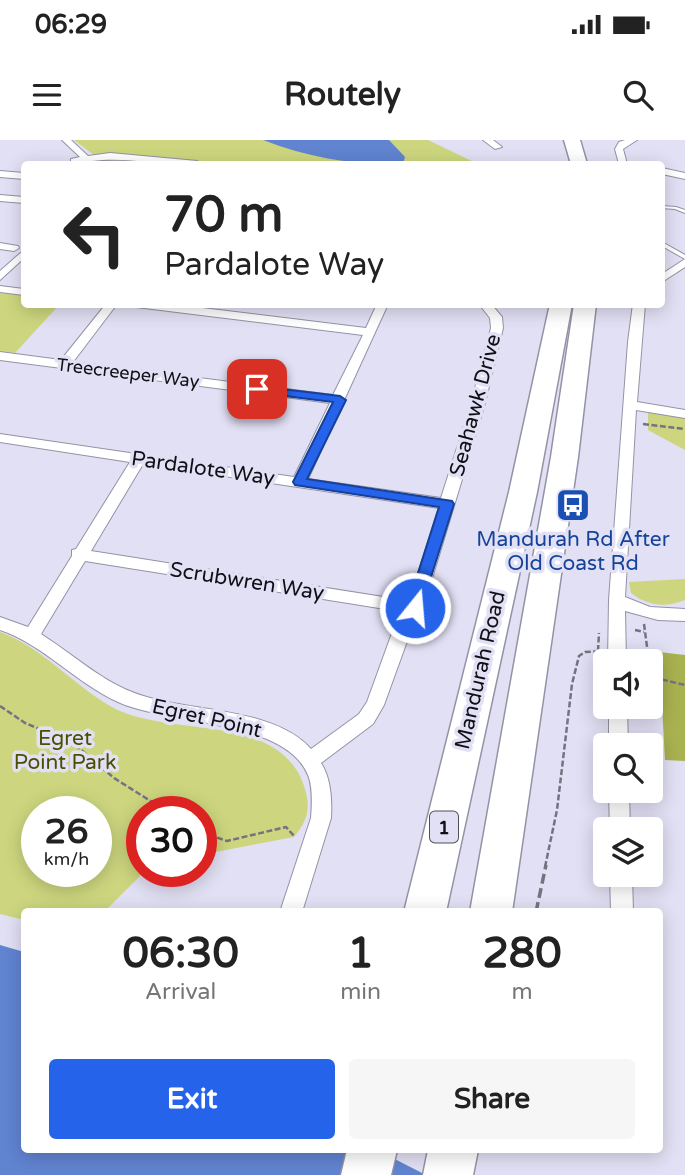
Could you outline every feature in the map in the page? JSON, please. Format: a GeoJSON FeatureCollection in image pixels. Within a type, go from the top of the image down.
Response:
{"type":"FeatureCollection","features":[{"type":"Feature","properties":{"kind":"highway"},"geometry":{"type":"LineString","coordinates":[[556,140],[561,161]]}},
{"type":"Feature","properties":{"kind":"highway"},"geometry":{"type":"LineString","coordinates":[[572,140],[578,161]]}},
{"type":"Feature","properties":{"kind":"highway","name":"Mandurah Road"},"geometry":{"type":"LineString","coordinates":[[426,908],[523,492],[560,308]]}},
{"type":"Feature","properties":{"kind":"highway","name":"Mandurah Road"},"geometry":{"type":"LineString","coordinates":[[492,908],[513,759],[566,443],[584,308]]}},
{"type":"Feature","properties":{"kind":"highway"},"geometry":{"type":"LineString","coordinates":[[366,1175],[371,1153]]}},
{"type":"Feature","properties":{"kind":"highway"},"geometry":{"type":"LineString","coordinates":[[449,1175],[453,1153]]}},
{"type":"Feature","properties":{"kind":"street"},"geometry":{"type":"LineString","coordinates":[[487,140],[498,147]]}},
{"type":"Feature","properties":{"kind":"street"},"geometry":{"type":"LineString","coordinates":[[622,161],[619,149],[622,144],[633,140]]}},
{"type":"Feature","properties":{"kind":"street"},"geometry":{"type":"LineString","coordinates":[[62,142],[82,152],[87,161]]}},
{"type":"Feature","properties":{"kind":"street"},"geometry":{"type":"LineString","coordinates":[[62,142],[74,161]]}},
{"type":"Feature","properties":{"kind":"street"},"geometry":{"type":"LineString","coordinates":[[92,161],[110,156],[164,161]]}},
{"type":"Feature","properties":{"kind":"street"},"geometry":{"type":"LineString","coordinates":[[665,172],[685,176]]}},
{"type":"Feature","properties":{"kind":"street"},"geometry":{"type":"LineString","coordinates":[[0,174],[21,176]]}},
{"type":"Feature","properties":{"kind":"street"},"geometry":{"type":"LineString","coordinates":[[0,198],[21,200]]}},
{"type":"Feature","properties":{"kind":"street"},"geometry":{"type":"LineString","coordinates":[[0,211],[13,199]]}},
{"type":"Feature","properties":{"kind":"street"},"geometry":{"type":"LineString","coordinates":[[0,247],[19,251]]}},
{"type":"Feature","properties":{"kind":"street"},"geometry":{"type":"LineString","coordinates":[[0,261],[19,251]]}},
{"type":"Feature","properties":{"kind":"street"},"geometry":{"type":"LineString","coordinates":[[0,277],[19,251]]}},
{"type":"Feature","properties":{"kind":"street"},"geometry":{"type":"LineString","coordinates":[[665,277],[685,260]]}},
{"type":"Feature","properties":{"kind":"street"},"geometry":{"type":"LineString","coordinates":[[0,289],[21,292]]}},
{"type":"Feature","properties":{"kind":"street"},"geometry":{"type":"LineString","coordinates":[[64,365],[109,308]]}},
{"type":"Feature","properties":{"kind":"street"},"geometry":{"type":"LineString","coordinates":[[169,308],[369,332]]}},
{"type":"Feature","properties":{"kind":"street"},"geometry":{"type":"LineString","coordinates":[[299,482],[340,400],[381,308]]}},
{"type":"Feature","properties":{"kind":"street","name":"Seahawk Drive"},"geometry":{"type":"LineString","coordinates":[[310,760],[366,719],[385,682],[401,633],[415,608],[477,407],[497,328],[496,317],[488,308]]}},
{"type":"Feature","properties":{"kind":"street"},"geometry":{"type":"LineString","coordinates":[[617,649],[617,600],[638,308]]}},
{"type":"Feature","properties":{"kind":"street","name":"Treecreeper Way"},"geometry":{"type":"LineString","coordinates":[[0,356],[340,400]]}},
{"type":"Feature","properties":{"kind":"street"},"geometry":{"type":"LineString","coordinates":[[631,405],[685,414]]}},
{"type":"Feature","properties":{"kind":"street","name":"Pardalote Way"},"geometry":{"type":"LineString","coordinates":[[0,438],[447,504]]}},
{"type":"Feature","properties":{"kind":"street"},"geometry":{"type":"LineString","coordinates":[[31,636],[78,554],[139,458]]}},
{"type":"Feature","properties":{"kind":"street","name":"Scrubwren Way"},"geometry":{"type":"LineString","coordinates":[[78,554],[415,608]]}},
{"type":"Feature","properties":{"kind":"street"},"geometry":{"type":"LineString","coordinates":[[617,600],[643,613],[664,617],[685,615]]}},
{"type":"Feature","properties":{"kind":"street","name":"Egret Point"},"geometry":{"type":"LineString","coordinates":[[0,623],[31,636],[126,698],[147,705],[250,724],[276,734],[310,760]]}},
{"type":"Feature","properties":{"kind":"street"},"geometry":{"type":"LineString","coordinates":[[292,908],[309,859],[323,803],[319,782],[310,760]]}},
{"type":"Feature","properties":{"kind":"street"},"geometry":{"type":"LineString","coordinates":[[621,887],[622,908]]}},
{"type":"Feature","properties":{"kind":"lane"},"geometry":{"type":"LineString","coordinates":[[665,207],[685,212]]}},
{"type":"Feature","properties":{"kind":"lane"},"geometry":{"type":"LineString","coordinates":[[665,246],[685,260]]}},
{"type":"Feature","properties":{"kind":"path"},"geometry":{"type":"LineString","coordinates":[[643,613],[645,649]]}},
{"type":"Feature","properties":{"kind":"path"},"geometry":{"type":"LineString","coordinates":[[629,649],[629,629],[644,632]]}},
{"type":"Feature","properties":{"kind":"path"},"geometry":{"type":"LineString","coordinates":[[537,908],[557,810],[572,684],[579,656],[593,651]]}},
{"type":"Feature","properties":{"kind":"path"},"geometry":{"type":"LineString","coordinates":[[663,680],[685,685]]}},
{"type":"Feature","properties":{"kind":"path"},"geometry":{"type":"LineString","coordinates":[[0,706],[26,723],[73,743],[114,778],[143,796]]}},
{"type":"Feature","properties":{"kind":"path"},"geometry":{"type":"LineString","coordinates":[[217,838],[227,841],[286,827],[300,841]]}},
{"type":"Feature","properties":{"kind":"green space"},"geometry":{"type":"Polygon","coordinates":[[[74,140],[428,140],[472,161],[170,161],[94,155],[74,140]]]}},
{"type":"Feature","properties":{"kind":"green space"},"geometry":{"type":"Polygon","coordinates":[[[0,293],[21,295],[21,308],[56,308],[15,353],[0,351],[0,293]]]}},
{"type":"Feature","properties":{"kind":"green space"},"geometry":{"type":"Polygon","coordinates":[[[648,412],[685,418],[685,450],[648,430],[648,412]]]}},
{"type":"Feature","properties":{"kind":"green space"},"geometry":{"type":"Polygon","coordinates":[[[685,579],[685,600],[664,605],[637,597],[631,593],[629,582],[685,579]]]}},
{"type":"Feature","properties":{"kind":"green space","name":"Egret Point Park"},"geometry":{"type":"Polygon","coordinates":[[[0,632],[30,647],[110,706],[134,716],[221,730],[273,747],[292,764],[305,789],[307,814],[294,837],[217,852],[217,796],[126,796],[126,887],[129,887],[108,908],[21,908],[21,919],[0,914],[0,632]]]}},
{"type":"Feature","properties":{"kind":"green space"},"geometry":{"type":"Polygon","coordinates":[[[663,652],[685,655],[685,761],[665,760],[663,652]]]}},
{"type":"Feature","properties":{"kind":"water"},"geometry":{"type":"Polygon","coordinates":[[[263,140],[389,140],[405,157],[404,161],[343,161],[263,140]]]}},
{"type":"Feature","properties":{"kind":"water"},"geometry":{"type":"Polygon","coordinates":[[[0,945],[21,951],[21,1153],[383,1153],[426,1175],[0,1175],[0,945]]]}},
{"type":"Feature","properties":{"kind":"place","name":"Mandurah Rd After Old Coast Rd"},"geometry":{"type":"Point","coordinates":[573,505]}},
{"type":"Feature","properties":{"kind":"route"},"geometry":{"type":"LineString","coordinates":[[257,389],[340,400],[299,482],[447,504],[415,608]]}}]}
